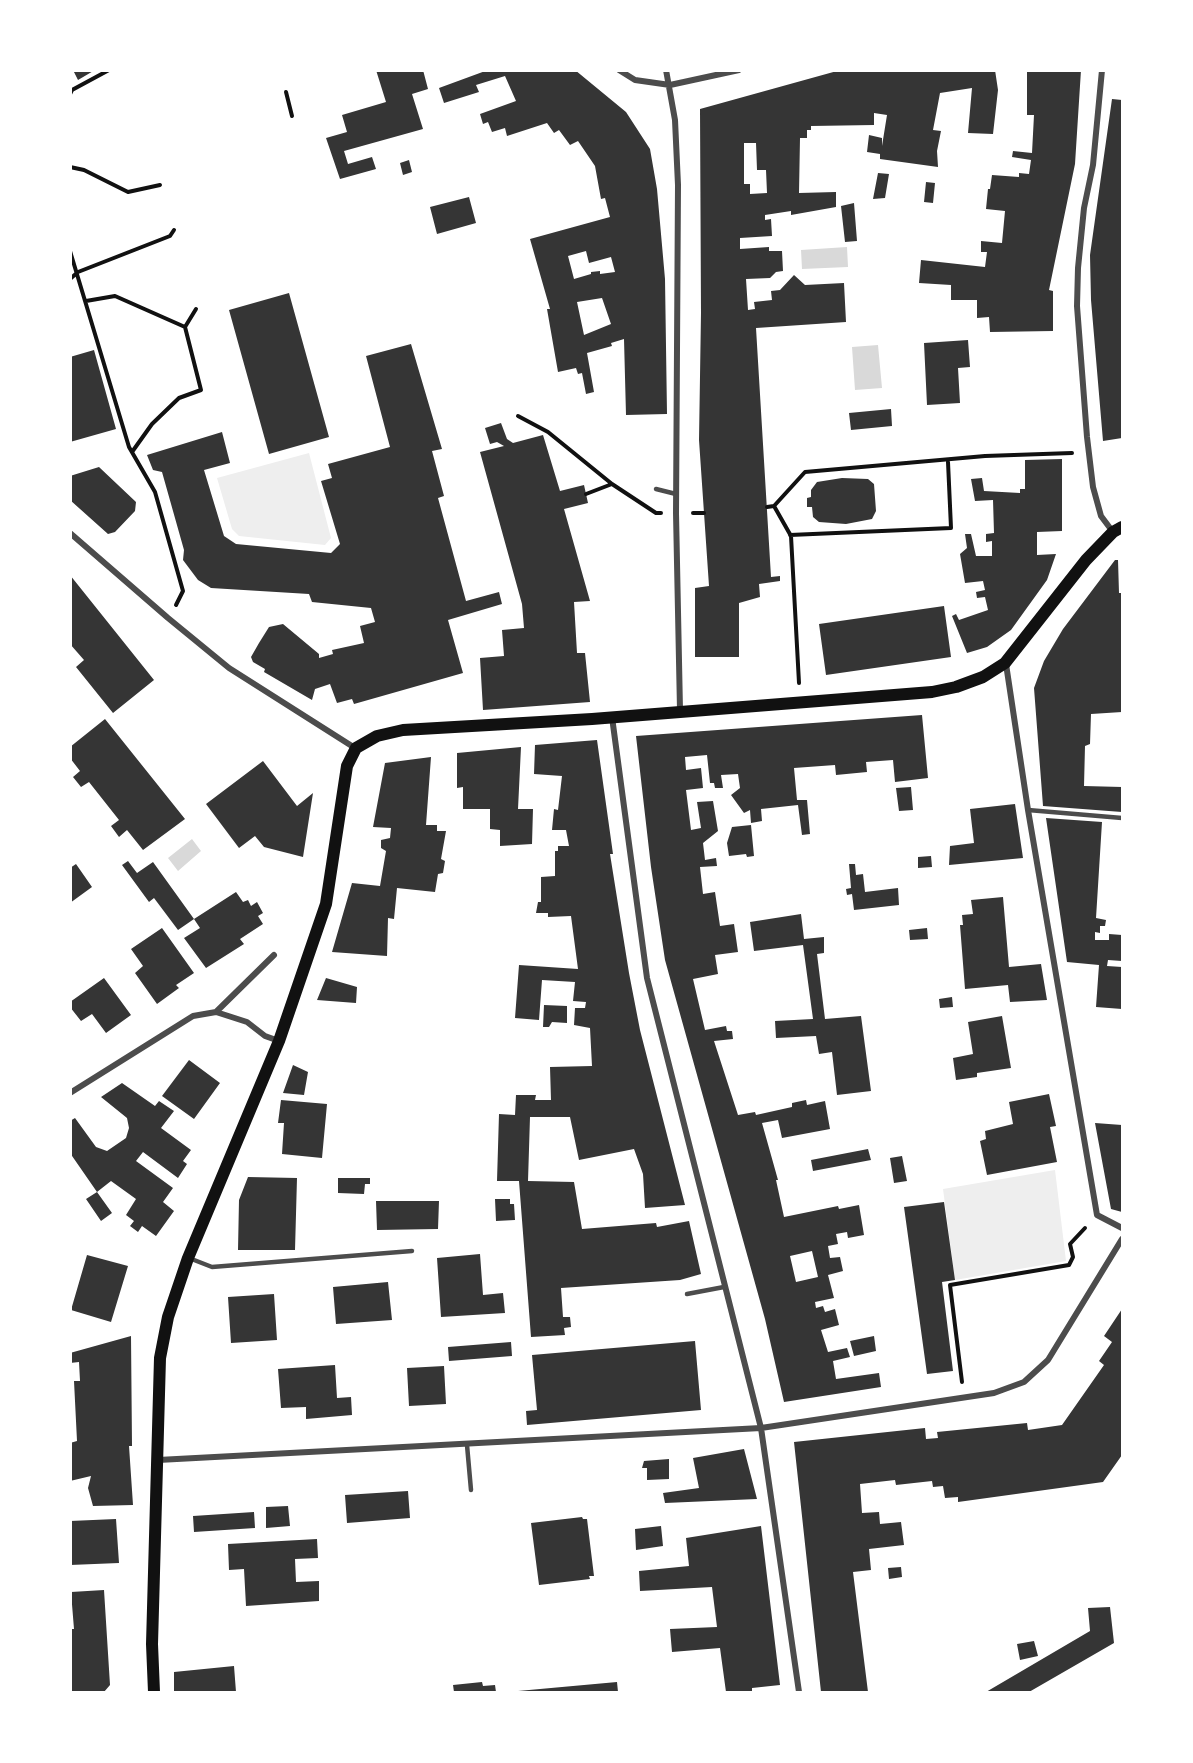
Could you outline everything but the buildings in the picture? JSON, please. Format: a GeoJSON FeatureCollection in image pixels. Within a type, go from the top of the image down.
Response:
{"type":"FeatureCollection","features":[{"type":"Feature","properties":{"kind":"main road"},"geometry":{"type":"LineString","coordinates":[[154,1692],[152,1644],[160,1358],[168,1317],[188,1257],[279,1041],[326,904],[347,766],[356,748],[377,736],[403,730],[612,717],[940,690],[983,677],[1005,663],[1086,560],[1118,530]]}},
{"type":"Feature","properties":{"kind":"street"},"geometry":{"type":"LineString","coordinates":[[619,70],[635,80],[670,85],[739,70]]}},
{"type":"Feature","properties":{"kind":"street"},"geometry":{"type":"LineString","coordinates":[[666,70],[675,120],[678,185],[676,513],[680,710]]}},
{"type":"Feature","properties":{"kind":"street"},"geometry":{"type":"LineString","coordinates":[[1102,70],[1094,165],[1084,208],[1077,306],[1093,487],[1101,516],[1118,530]]}},
{"type":"Feature","properties":{"kind":"street"},"geometry":{"type":"LineString","coordinates":[[70,533],[229,668],[356,748]]}},
{"type":"Feature","properties":{"kind":"street"},"geometry":{"type":"LineString","coordinates":[[1005,663],[1097,1215],[1122,1228]]}},
{"type":"Feature","properties":{"kind":"street"},"geometry":{"type":"LineString","coordinates":[[612,717],[647,978],[761,1428],[799,1692]]}},
{"type":"Feature","properties":{"kind":"street"},"geometry":{"type":"LineString","coordinates":[[216,1012],[274,955]]}},
{"type":"Feature","properties":{"kind":"street"},"geometry":{"type":"LineString","coordinates":[[70,1093],[193,1016],[216,1012],[247,1022],[266,1036],[279,1041]]}},
{"type":"Feature","properties":{"kind":"street"},"geometry":{"type":"LineString","coordinates":[[158,1460],[761,1428],[994,1393],[1024,1382],[1048,1360],[1122,1239]]}},
{"type":"Feature","properties":{"kind":"lane"},"geometry":{"type":"LineString","coordinates":[[656,489],[676,494]]}},
{"type":"Feature","properties":{"kind":"lane"},"geometry":{"type":"LineString","coordinates":[[1028,810],[1122,818]]}},
{"type":"Feature","properties":{"kind":"lane"},"geometry":{"type":"LineString","coordinates":[[188,1257],[212,1267],[412,1251]]}},
{"type":"Feature","properties":{"kind":"lane"},"geometry":{"type":"LineString","coordinates":[[687,1294],[724,1287]]}},
{"type":"Feature","properties":{"kind":"lane"},"geometry":{"type":"LineString","coordinates":[[467,1445],[471,1490]]}},
{"type":"Feature","properties":{"kind":"path"},"geometry":{"type":"LineString","coordinates":[[70,94],[72,90],[109,70]]}},
{"type":"Feature","properties":{"kind":"path"},"geometry":{"type":"LineString","coordinates":[[286,92],[292,116]]}},
{"type":"Feature","properties":{"kind":"path"},"geometry":{"type":"LineString","coordinates":[[70,166],[84,170],[128,192],[160,185]]}},
{"type":"Feature","properties":{"kind":"path"},"geometry":{"type":"LineString","coordinates":[[70,279],[78,272],[170,236],[174,230]]}},
{"type":"Feature","properties":{"kind":"path"},"geometry":{"type":"LineString","coordinates":[[70,251],[132,452],[155,492],[183,591],[168,618]]}},
{"type":"Feature","properties":{"kind":"path"},"geometry":{"type":"LineString","coordinates":[[86,301],[115,296],[185,327]]}},
{"type":"Feature","properties":{"kind":"path"},"geometry":{"type":"LineString","coordinates":[[132,452],[152,424],[179,398],[201,390],[185,327],[196,309]]}},
{"type":"Feature","properties":{"kind":"path"},"geometry":{"type":"LineString","coordinates":[[518,416],[548,432],[612,484],[656,513],[676,513]]}},
{"type":"Feature","properties":{"kind":"path"},"geometry":{"type":"LineString","coordinates":[[767,507],[774,506],[805,472],[948,462],[985,456],[1079,453]]}},
{"type":"Feature","properties":{"kind":"path"},"geometry":{"type":"LineString","coordinates":[[790,535],[951,528],[948,462]]}},
{"type":"Feature","properties":{"kind":"path"},"geometry":{"type":"LineString","coordinates":[[586,494],[612,484]]}},
{"type":"Feature","properties":{"kind":"path"},"geometry":{"type":"LineString","coordinates":[[774,506],[790,535],[800,701]]}},
{"type":"Feature","properties":{"kind":"path"},"geometry":{"type":"LineString","coordinates":[[964,1398],[950,1285],[1068,1265],[1073,1257],[1070,1244],[1097,1215]]}},
{"type":"Feature","properties":{"kind":"shaded area"},"geometry":{"type":"Polygon","coordinates":[[[847,247],[848,267],[802,269],[801,250],[847,247]]]}},
{"type":"Feature","properties":{"kind":"shaded area"},"geometry":{"type":"Polygon","coordinates":[[[878,345],[882,388],[855,390],[852,347],[878,345]]]}},
{"type":"Feature","properties":{"kind":"shaded area"},"geometry":{"type":"Polygon","coordinates":[[[309,453],[331,538],[325,545],[239,536],[232,529],[217,478],[309,453]]]}},
{"type":"Feature","properties":{"kind":"shaded area"},"geometry":{"type":"Polygon","coordinates":[[[192,839],[201,851],[178,871],[168,858],[192,839]]]}},
{"type":"Feature","properties":{"kind":"shaded area"},"geometry":{"type":"Polygon","coordinates":[[[1055,1170],[1066,1261],[955,1280],[943,1189],[1055,1170]]]}}]}
